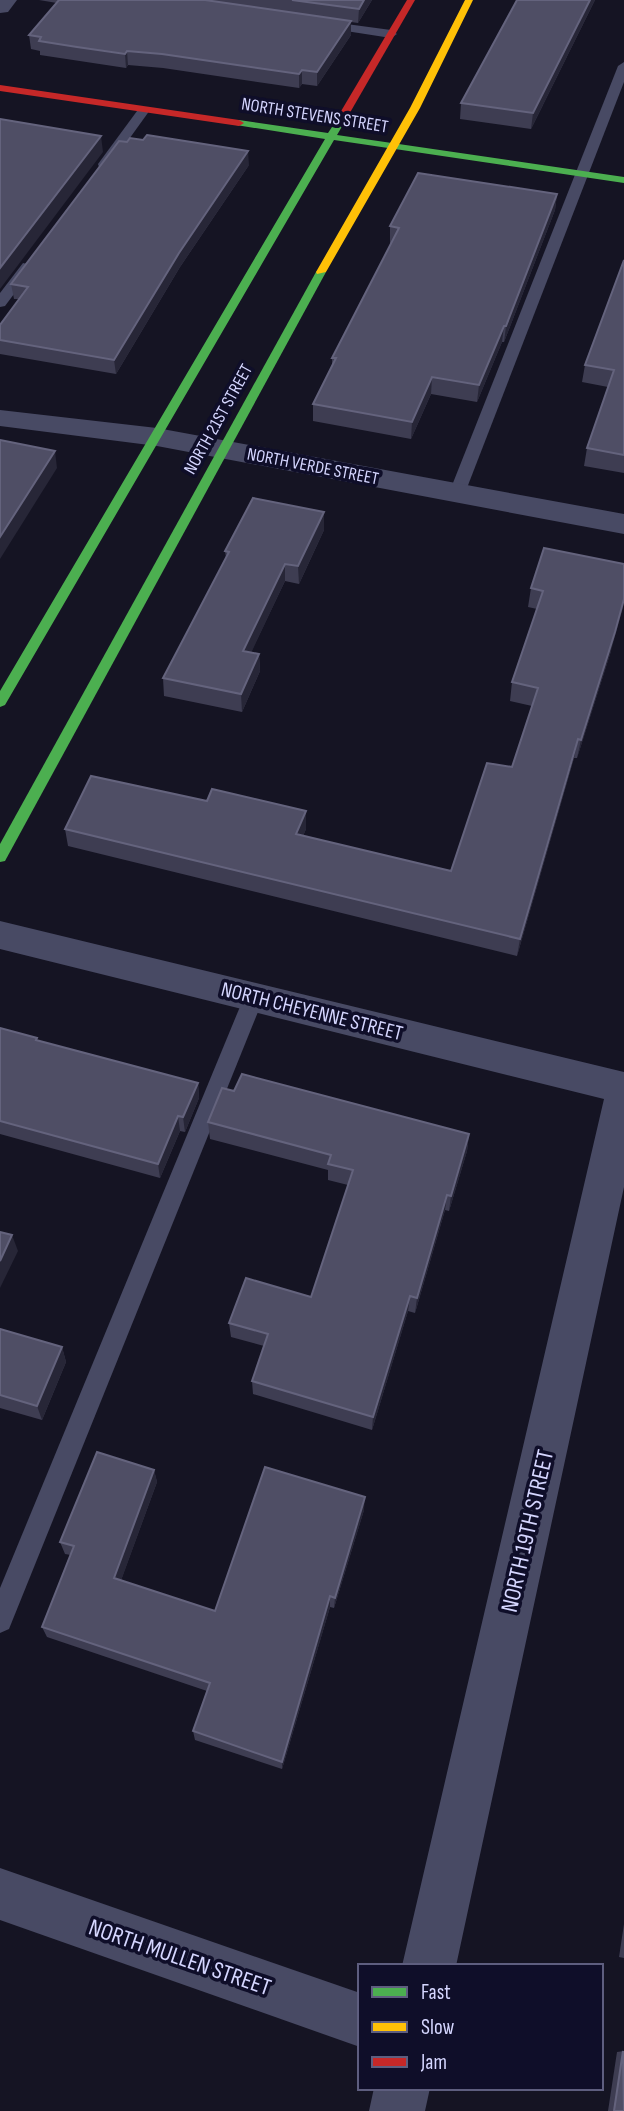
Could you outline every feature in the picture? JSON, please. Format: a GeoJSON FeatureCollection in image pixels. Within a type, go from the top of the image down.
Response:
{"type":"FeatureCollection","features":[{"type":"Feature","properties":{"kind":"main road"},"geometry":{"type":"LineString","coordinates":[[0,702],[411,0]]}},
{"type":"Feature","properties":{"kind":"main road","name":"NORTH 21ST STREET"},"geometry":{"type":"LineString","coordinates":[[0,857],[392,146],[469,0]]}},
{"type":"Feature","properties":{"kind":"main road","name":"NORTH STEVENS STREET"},"geometry":{"type":"LineString","coordinates":[[0,88],[624,180]]}},
{"type":"Feature","properties":{"kind":"street"},"geometry":{"type":"LineString","coordinates":[[0,7],[6,0]]}},
{"type":"Feature","properties":{"kind":"street","name":"NORTH VERDE STREET"},"geometry":{"type":"LineString","coordinates":[[0,418],[157,437],[624,524]]}},
{"type":"Feature","properties":{"kind":"street","name":"NORTH CHEYENNE STREET"},"geometry":{"type":"LineString","coordinates":[[0,934],[624,1088]]}},
{"type":"Feature","properties":{"kind":"street","name":"NORTH 19TH STREET"},"geometry":{"type":"LineString","coordinates":[[429,1964],[624,1097]]}},
{"type":"Feature","properties":{"kind":"street","name":"NORTH MULLEN STREET"},"geometry":{"type":"LineString","coordinates":[[0,1894],[358,2019]]}},
{"type":"Feature","properties":{"kind":"street"},"geometry":{"type":"LineString","coordinates":[[397,2111],[402,2090]]}},
{"type":"Feature","properties":{"kind":"lane"},"geometry":{"type":"LineString","coordinates":[[311,23],[391,34]]}},
{"type":"Feature","properties":{"kind":"lane"},"geometry":{"type":"LineString","coordinates":[[457,493],[624,66]]}},
{"type":"Feature","properties":{"kind":"lane"},"geometry":{"type":"LineString","coordinates":[[95,176],[144,110]]}},
{"type":"Feature","properties":{"kind":"lane"},"geometry":{"type":"LineString","coordinates":[[0,303],[38,253]]}},
{"type":"Feature","properties":{"kind":"lane"},"geometry":{"type":"LineString","coordinates":[[0,1620],[254,997]]}},
{"type":"Feature","properties":{"kind":"building"},"geometry":{"type":"Polygon","coordinates":[[[59,0],[205,0],[351,21],[317,72],[302,70],[299,74],[162,54],[127,51],[125,54],[39,41],[41,37],[29,35],[59,0]]]}},
{"type":"Feature","properties":{"kind":"building"},"geometry":{"type":"Polygon","coordinates":[[[292,0],[364,0],[359,9],[292,0]]]}},
{"type":"Feature","properties":{"kind":"building"},"geometry":{"type":"Polygon","coordinates":[[[517,0],[590,0],[533,113],[461,103],[517,0]]]}},
{"type":"Feature","properties":{"kind":"building"},"geometry":{"type":"Polygon","coordinates":[[[0,119],[101,136],[0,268],[0,119]]]}},
{"type":"Feature","properties":{"kind":"building"},"geometry":{"type":"Polygon","coordinates":[[[147,135],[248,151],[179,253],[114,360],[0,340],[0,325],[28,287],[11,284],[119,141],[127,142],[130,138],[143,140],[147,135]]]}},
{"type":"Feature","properties":{"kind":"building"},"geometry":{"type":"Polygon","coordinates":[[[418,173],[557,194],[506,326],[479,385],[432,377],[412,422],[313,404],[336,358],[332,358],[399,228],[390,226],[418,173]]]}},
{"type":"Feature","properties":{"kind":"building"},"geometry":{"type":"Polygon","coordinates":[[[624,260],[624,455],[587,448],[614,370],[585,365],[624,260]]]}},
{"type":"Feature","properties":{"kind":"building"},"geometry":{"type":"Polygon","coordinates":[[[0,440],[55,451],[0,537],[0,440]]]}},
{"type":"Feature","properties":{"kind":"building"},"geometry":{"type":"Polygon","coordinates":[[[253,498],[324,512],[298,566],[285,564],[243,651],[259,654],[241,694],[163,678],[229,552],[225,551],[253,498]]]}},
{"type":"Feature","properties":{"kind":"building"},"geometry":{"type":"Polygon","coordinates":[[[544,548],[624,564],[624,599],[581,740],[578,739],[520,939],[65,829],[91,776],[207,801],[212,789],[306,811],[296,834],[451,871],[487,763],[512,767],[538,688],[512,682],[543,591],[531,588],[544,548]]]}},
{"type":"Feature","properties":{"kind":"building"},"geometry":{"type":"Polygon","coordinates":[[[0,1028],[198,1083],[183,1117],[178,1116],[158,1164],[0,1121],[0,1028]]]}},
{"type":"Feature","properties":{"kind":"building"},"geometry":{"type":"Polygon","coordinates":[[[242,1074],[469,1134],[451,1196],[447,1195],[417,1298],[410,1296],[373,1417],[252,1381],[268,1334],[229,1323],[246,1278],[311,1297],[353,1170],[328,1164],[331,1155],[208,1122],[222,1088],[234,1091],[242,1074]]]}},
{"type":"Feature","properties":{"kind":"building"},"geometry":{"type":"Polygon","coordinates":[[[0,1232],[12,1235],[0,1261],[0,1232]]]}},
{"type":"Feature","properties":{"kind":"building"},"geometry":{"type":"Polygon","coordinates":[[[0,1329],[62,1347],[37,1406],[0,1395],[0,1329]]]}},
{"type":"Feature","properties":{"kind":"building"},"geometry":{"type":"Polygon","coordinates":[[[97,1452],[154,1470],[114,1578],[215,1611],[265,1467],[365,1497],[335,1598],[330,1596],[282,1762],[193,1731],[210,1683],[42,1627],[74,1546],[60,1542],[97,1452]]]}},
{"type":"Feature","properties":{"kind":"building"},"geometry":{"type":"Polygon","coordinates":[[[623,2051],[624,2111],[614,2111],[623,2051]]]}},
{"type":"Feature","properties":{"kind":"traffic: fast"},"geometry":{"type":"LineString","coordinates":[[239,123],[624,180]]}},
{"type":"Feature","properties":{"kind":"traffic: fast"},"geometry":{"type":"LineString","coordinates":[[0,702],[339,123]]}},
{"type":"Feature","properties":{"kind":"traffic: fast"},"geometry":{"type":"LineString","coordinates":[[0,857],[321,272]]}},
{"type":"Feature","properties":{"kind":"traffic: slow"},"geometry":{"type":"LineString","coordinates":[[321,272],[415,108],[469,0]]}},
{"type":"Feature","properties":{"kind":"traffic: jam"},"geometry":{"type":"LineString","coordinates":[[339,123],[411,0]]}},
{"type":"Feature","properties":{"kind":"traffic: jam"},"geometry":{"type":"LineString","coordinates":[[0,88],[239,123]]}}]}
